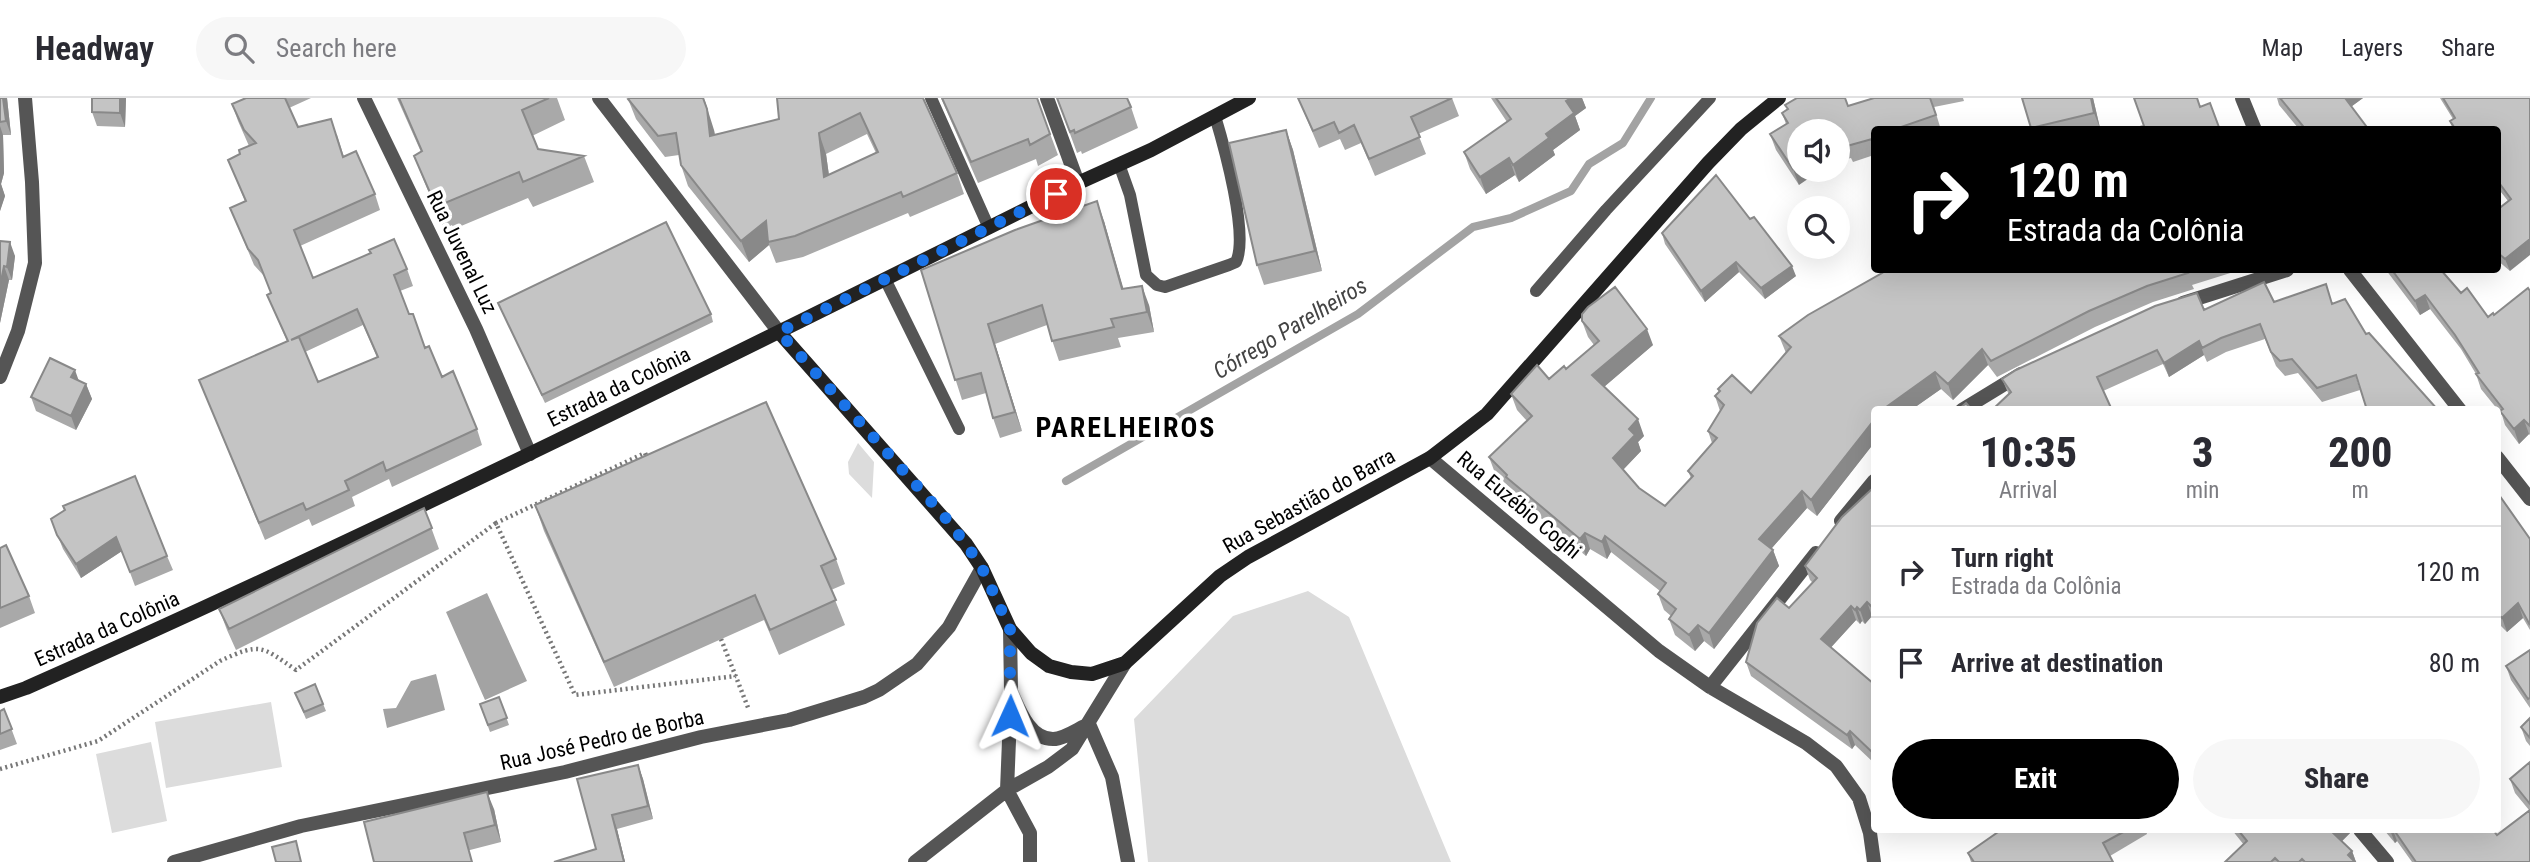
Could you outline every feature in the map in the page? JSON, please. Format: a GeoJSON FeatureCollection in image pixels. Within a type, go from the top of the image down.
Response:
{"type":"FeatureCollection","features":[{"type":"Feature","properties":{"kind":"main road","name":"Estrada da Colônia"},"geometry":{"type":"LineString","coordinates":[[0,698],[225,600],[530,454],[1249,98]]}},
{"type":"Feature","properties":{"kind":"main road","name":"Rua Euzébio Coghi"},"geometry":{"type":"LineString","coordinates":[[1430,458],[1487,414],[1708,163],[1748,122],[1779,98]]}},
{"type":"Feature","properties":{"kind":"main road"},"geometry":{"type":"LineString","coordinates":[[779,332],[966,544],[982,568],[1010,629],[1031,653],[1049,666],[1092,674],[1125,663]]}},
{"type":"Feature","properties":{"kind":"main road","name":"Rua Sebastião do Barra"},"geometry":{"type":"LineString","coordinates":[[1125,663],[1220,576],[1269,545],[1430,458]]}},
{"type":"Feature","properties":{"kind":"street"},"geometry":{"type":"LineString","coordinates":[[0,377],[18,331],[35,263],[25,98]]}},
{"type":"Feature","properties":{"kind":"street","name":"Rua Juvenal Luz"},"geometry":{"type":"LineString","coordinates":[[364,98],[476,329],[530,454]]}},
{"type":"Feature","properties":{"kind":"street"},"geometry":{"type":"LineString","coordinates":[[600,98],[779,332]]}},
{"type":"Feature","properties":{"kind":"street"},"geometry":{"type":"LineString","coordinates":[[1046,98],[1078,183]]}},
{"type":"Feature","properties":{"kind":"street"},"geometry":{"type":"LineString","coordinates":[[2242,98],[2253,126]]}},
{"type":"Feature","properties":{"kind":"street"},"geometry":{"type":"LineString","coordinates":[[2170,307],[2278,273]]}},
{"type":"Feature","properties":{"kind":"street"},"geometry":{"type":"LineString","coordinates":[[2352,273],[2457,406]]}},
{"type":"Feature","properties":{"kind":"street"},"geometry":{"type":"LineString","coordinates":[[1979,405],[2029,370]]}},
{"type":"Feature","properties":{"kind":"street","name":"Rua Euzébio Coghi"},"geometry":{"type":"LineString","coordinates":[[1430,458],[1659,651],[1710,687],[1806,743],[1836,766],[1859,798],[1870,833],[1874,862]]}},
{"type":"Feature","properties":{"kind":"street"},"geometry":{"type":"LineString","coordinates":[[2501,462],[2530,499]]}},
{"type":"Feature","properties":{"kind":"street"},"geometry":{"type":"LineString","coordinates":[[1710,687],[1871,485]]}},
{"type":"Feature","properties":{"kind":"street","name":"Rua José Pedro de Borba"},"geometry":{"type":"LineString","coordinates":[[174,862],[301,826],[565,772],[701,737],[789,720],[879,691],[917,664],[949,627],[982,568]]}},
{"type":"Feature","properties":{"kind":"street"},"geometry":{"type":"LineString","coordinates":[[1010,629],[1011,691],[1007,790],[1030,833],[1030,862]]}},
{"type":"Feature","properties":{"kind":"street","name":"Rua Sebastião do Barra"},"geometry":{"type":"LineString","coordinates":[[915,862],[1007,790],[1048,767],[1072,749],[1125,663]]}},
{"type":"Feature","properties":{"kind":"street"},"geometry":{"type":"LineString","coordinates":[[1011,691],[1024,720],[1039,736],[1055,739],[1089,724],[1112,777],[1128,862]]}},
{"type":"Feature","properties":{"kind":"street"},"geometry":{"type":"LineString","coordinates":[[2363,833],[2388,862]]}},
{"type":"Feature","properties":{"kind":"lane"},"geometry":{"type":"LineString","coordinates":[[931,98],[989,228]]}},
{"type":"Feature","properties":{"kind":"lane"},"geometry":{"type":"LineString","coordinates":[[1536,291],[1710,98]]}},
{"type":"Feature","properties":{"kind":"lane"},"geometry":{"type":"LineString","coordinates":[[1119,164],[1130,195],[1146,275],[1150,280],[1165,286],[1229,265],[1236,261],[1241,244],[1228,156],[1215,116]]}},
{"type":"Feature","properties":{"kind":"lane"},"geometry":{"type":"LineString","coordinates":[[885,279],[959,429]]}},
{"type":"Feature","properties":{"kind":"path"},"geometry":{"type":"LineString","coordinates":[[0,769],[98,741],[220,661],[242,651],[258,647],[267,650],[296,670],[496,523],[645,453],[649,462]]}},
{"type":"Feature","properties":{"kind":"path"},"geometry":{"type":"LineString","coordinates":[[496,523],[575,695],[736,676]]}},
{"type":"Feature","properties":{"kind":"path"},"geometry":{"type":"LineString","coordinates":[[721,639],[756,727]]}},
{"type":"Feature","properties":{"kind":"shaded area"},"geometry":{"type":"Polygon","coordinates":[[[858,443],[874,462],[872,498],[849,474],[848,462],[858,443]]]}},
{"type":"Feature","properties":{"kind":"shaded area"},"geometry":{"type":"Polygon","coordinates":[[[1308,591],[1349,617],[1451,862],[1148,862],[1134,719],[1233,616],[1308,591]]]}},
{"type":"Feature","properties":{"kind":"shaded area"},"geometry":{"type":"Polygon","coordinates":[[[487,593],[527,681],[485,700],[446,612],[487,593]]]}},
{"type":"Feature","properties":{"kind":"shaded area"},"geometry":{"type":"Polygon","coordinates":[[[436,674],[445,710],[387,728],[383,709],[396,708],[411,681],[436,674]]]}},
{"type":"Feature","properties":{"kind":"shaded area"},"geometry":{"type":"Polygon","coordinates":[[[271,702],[282,767],[166,788],[155,722],[271,702]]]}},
{"type":"Feature","properties":{"kind":"shaded area"},"geometry":{"type":"Polygon","coordinates":[[[151,742],[167,821],[112,833],[96,754],[151,742]]]}},
{"type":"Feature","properties":{"kind":"building"},"geometry":{"type":"Polygon","coordinates":[[[0,98],[3,98],[6,121],[0,122],[0,98]]]}},
{"type":"Feature","properties":{"kind":"building"},"geometry":{"type":"Polygon","coordinates":[[[92,98],[120,98],[120,113],[92,112],[92,98]]]}},
{"type":"Feature","properties":{"kind":"building"},"geometry":{"type":"Polygon","coordinates":[[[246,98],[285,98],[298,127],[331,119],[343,157],[356,151],[375,194],[294,230],[313,278],[371,253],[369,250],[394,239],[407,269],[394,275],[409,314],[413,314],[425,348],[429,346],[442,377],[453,371],[477,429],[386,471],[383,462],[345,481],[349,490],[306,510],[303,503],[259,523],[199,380],[288,341],[267,295],[271,293],[258,260],[248,249],[230,208],[246,201],[228,160],[240,154],[239,150],[256,143],[244,130],[232,104],[246,98]],[[357,309],[291,340],[299,337],[318,382],[378,357],[357,309]]]}},
{"type":"Feature","properties":{"kind":"building"},"geometry":{"type":"Polygon","coordinates":[[[399,98],[549,98],[522,110],[538,149],[584,156],[523,182],[519,172],[445,203],[443,199],[435,204],[414,156],[422,151],[399,98]]]}},
{"type":"Feature","properties":{"kind":"building"},"geometry":{"type":"Polygon","coordinates":[[[703,98],[710,136],[779,119],[777,98],[923,98],[957,173],[903,197],[901,192],[795,236],[768,242],[766,221],[741,241],[681,165],[676,133],[658,136],[628,99],[703,98]],[[860,113],[819,133],[824,177],[878,152],[860,113]]]}},
{"type":"Feature","properties":{"kind":"building"},"geometry":{"type":"Polygon","coordinates":[[[942,98],[1037,98],[1050,134],[1030,145],[1028,139],[971,162],[942,98]]]}},
{"type":"Feature","properties":{"kind":"building"},"geometry":{"type":"Polygon","coordinates":[[[1057,98],[1127,98],[1131,107],[1075,133],[1074,130],[1070,132],[1057,98]]]}},
{"type":"Feature","properties":{"kind":"building"},"geometry":{"type":"Polygon","coordinates":[[[1298,98],[1452,98],[1411,117],[1420,137],[1369,159],[1354,125],[1339,133],[1334,122],[1313,131],[1298,98]]]}},
{"type":"Feature","properties":{"kind":"building"},"geometry":{"type":"Polygon","coordinates":[[[1496,98],[1571,98],[1566,101],[1574,113],[1546,134],[1549,138],[1513,165],[1509,158],[1480,177],[1464,152],[1511,119],[1496,98]]]}},
{"type":"Feature","properties":{"kind":"building"},"geometry":{"type":"Polygon","coordinates":[[[1797,98],[1845,98],[1848,106],[1874,98],[1930,98],[1936,115],[1904,126],[1871,126],[1871,139],[1850,145],[1850,119],[1787,119],[1787,121],[1782,113],[1788,109],[1785,105],[1797,98]]]}},
{"type":"Feature","properties":{"kind":"building"},"geometry":{"type":"Polygon","coordinates":[[[2022,98],[2091,98],[2094,113],[2030,126],[2022,98]]]}},
{"type":"Feature","properties":{"kind":"building"},"geometry":{"type":"Polygon","coordinates":[[[2134,98],[2197,98],[2200,107],[2210,103],[2219,126],[2144,126],[2134,98]]]}},
{"type":"Feature","properties":{"kind":"building"},"geometry":{"type":"Polygon","coordinates":[[[2280,98],[2345,98],[2366,126],[2303,126],[2280,98]]]}},
{"type":"Feature","properties":{"kind":"building"},"geometry":{"type":"Polygon","coordinates":[[[2443,98],[2530,98],[2530,239],[2505,259],[2501,256],[2501,207],[2511,199],[2501,185],[2501,126],[2453,126],[2450,121],[2455,118],[2443,98]]]}},
{"type":"Feature","properties":{"kind":"building"},"geometry":{"type":"Polygon","coordinates":[[[1787,124],[1787,160],[1770,134],[1787,124]]]}},
{"type":"Feature","properties":{"kind":"building"},"geometry":{"type":"Polygon","coordinates":[[[1286,130],[1315,251],[1257,265],[1229,143],[1286,130]]]}},
{"type":"Feature","properties":{"kind":"building"},"geometry":{"type":"Polygon","coordinates":[[[1716,175],[1750,219],[1754,217],[1792,266],[1761,288],[1736,262],[1701,291],[1662,233],[1716,175]]]}},
{"type":"Feature","properties":{"kind":"building"},"geometry":{"type":"Polygon","coordinates":[[[1097,201],[1122,289],[1142,286],[1147,312],[1111,319],[1114,327],[1052,341],[1042,305],[988,324],[1015,412],[993,418],[981,373],[955,380],[921,270],[1015,230],[1097,201]]]}},
{"type":"Feature","properties":{"kind":"building"},"geometry":{"type":"Polygon","coordinates":[[[666,222],[711,314],[542,395],[498,303],[666,222]]]}},
{"type":"Feature","properties":{"kind":"building"},"geometry":{"type":"Polygon","coordinates":[[[0,241],[10,242],[7,267],[4,266],[0,286],[0,241]]]}},
{"type":"Feature","properties":{"kind":"building"},"geometry":{"type":"Polygon","coordinates":[[[1882,273],[2188,273],[2147,286],[2089,311],[1991,361],[1982,349],[1948,384],[1935,372],[1888,406],[1871,406],[1871,424],[1811,500],[1802,491],[1759,539],[1773,550],[1709,633],[1698,625],[1689,635],[1669,619],[1676,609],[1658,594],[1666,583],[1605,536],[1602,542],[1585,533],[1580,539],[1506,477],[1489,457],[1532,416],[1511,394],[1537,365],[1549,379],[1564,366],[1566,369],[1599,341],[1582,321],[1582,314],[1615,287],[1647,329],[1592,375],[1638,419],[1629,429],[1635,435],[1613,458],[1639,488],[1665,506],[1693,476],[1688,471],[1717,438],[1708,431],[1724,405],[1715,396],[1720,391],[1718,389],[1732,375],[1751,393],[1791,347],[1779,336],[1808,315],[1882,273]]]}},
{"type":"Feature","properties":{"kind":"building"},"geometry":{"type":"Polygon","coordinates":[[[2394,273],[2444,273],[2461,293],[2467,288],[2488,317],[2528,288],[2530,426],[2524,420],[2514,429],[2501,412],[2501,406],[2476,374],[2479,373],[2455,335],[2425,295],[2415,301],[2394,273]]]}},
{"type":"Feature","properties":{"kind":"building"},"geometry":{"type":"Polygon","coordinates":[[[2264,282],[2274,302],[2326,284],[2332,304],[2345,299],[2366,334],[2369,333],[2434,406],[2366,406],[2356,375],[2317,388],[2292,359],[2280,361],[2271,352],[2260,324],[2202,348],[2199,341],[2164,363],[2157,350],[2097,377],[2110,406],[1996,406],[2011,392],[2002,379],[2016,370],[2155,306],[2197,293],[2204,310],[2264,282]]]}},
{"type":"Feature","properties":{"kind":"building"},"geometry":{"type":"Polygon","coordinates":[[[50,358],[75,370],[71,377],[86,384],[71,416],[31,397],[50,358]]]}},
{"type":"Feature","properties":{"kind":"building"},"geometry":{"type":"Polygon","coordinates":[[[766,402],[836,559],[821,566],[836,600],[770,630],[755,595],[604,662],[535,505],[766,402]]]}},
{"type":"Feature","properties":{"kind":"building"},"geometry":{"type":"Polygon","coordinates":[[[135,476],[167,556],[130,572],[116,537],[76,564],[57,535],[51,519],[65,510],[63,506],[135,476]]]}},
{"type":"Feature","properties":{"kind":"building"},"geometry":{"type":"Polygon","coordinates":[[[1871,490],[1871,606],[1867,602],[1860,610],[1857,607],[1855,610],[1851,606],[1821,639],[1871,681],[1871,751],[1850,731],[1847,735],[1746,662],[1757,623],[1777,598],[1789,608],[1817,578],[1805,566],[1842,517],[1871,490]]]}},
{"type":"Feature","properties":{"kind":"building"},"geometry":{"type":"Polygon","coordinates":[[[2501,498],[2530,539],[2530,625],[2518,603],[2502,618],[2501,498]]]}},
{"type":"Feature","properties":{"kind":"building"},"geometry":{"type":"Polygon","coordinates":[[[424,508],[432,528],[229,629],[219,609],[424,508]]]}},
{"type":"Feature","properties":{"kind":"building"},"geometry":{"type":"Polygon","coordinates":[[[6,545],[29,596],[0,608],[0,548],[6,545]]]}},
{"type":"Feature","properties":{"kind":"building"},"geometry":{"type":"Polygon","coordinates":[[[2530,650],[2530,698],[2528,699],[2506,666],[2530,650]]]}},
{"type":"Feature","properties":{"kind":"building"},"geometry":{"type":"Polygon","coordinates":[[[315,684],[323,704],[304,712],[295,693],[315,684]]]}},
{"type":"Feature","properties":{"kind":"building"},"geometry":{"type":"Polygon","coordinates":[[[499,697],[507,718],[488,725],[480,704],[499,697]]]}},
{"type":"Feature","properties":{"kind":"building"},"geometry":{"type":"Polygon","coordinates":[[[4,709],[12,729],[0,734],[0,711],[4,709]]]}},
{"type":"Feature","properties":{"kind":"building"},"geometry":{"type":"Polygon","coordinates":[[[2530,718],[2530,738],[2521,727],[2530,718]]]}},
{"type":"Feature","properties":{"kind":"building"},"geometry":{"type":"Polygon","coordinates":[[[2530,762],[2530,804],[2510,779],[2530,762]]]}},
{"type":"Feature","properties":{"kind":"building"},"geometry":{"type":"Polygon","coordinates":[[[638,765],[648,806],[612,815],[624,862],[554,862],[596,849],[577,779],[638,765]]]}},
{"type":"Feature","properties":{"kind":"building"},"geometry":{"type":"Polygon","coordinates":[[[487,792],[495,825],[464,833],[472,862],[374,862],[364,822],[487,792]]]}},
{"type":"Feature","properties":{"kind":"building"},"geometry":{"type":"Polygon","coordinates":[[[2530,810],[2530,862],[2416,862],[2396,833],[2497,835],[2530,810]]]}},
{"type":"Feature","properties":{"kind":"building"},"geometry":{"type":"Polygon","coordinates":[[[1997,833],[2121,833],[2103,843],[2113,862],[1974,862],[1968,853],[1997,833]]]}},
{"type":"Feature","properties":{"kind":"building"},"geometry":{"type":"Polygon","coordinates":[[[2240,833],[2333,833],[2352,851],[2348,855],[2355,862],[2305,862],[2302,859],[2299,862],[2279,862],[2275,858],[2271,862],[2225,862],[2247,841],[2240,833]]]}},
{"type":"Feature","properties":{"kind":"building"},"geometry":{"type":"Polygon","coordinates":[[[296,841],[301,862],[276,862],[272,847],[296,841]]]}},
{"type":"Feature","properties":{"kind":"waterway","name":"Córrego Parelheiros"},"geometry":{"type":"LineString","coordinates":[[1066,481],[1358,314],[1473,227],[1511,218],[1571,191],[1589,164],[1623,143],[1651,98]]}},
{"type":"Feature","properties":{"kind":"district","name":"PARELHEIROS"},"geometry":{"type":"Point","coordinates":[1126,427]}},
{"type":"Feature","properties":{"kind":"route"},"geometry":{"type":"LineString","coordinates":[[1010,716],[1010,629],[982,568],[944,516],[779,332],[1056,194]]}}]}
